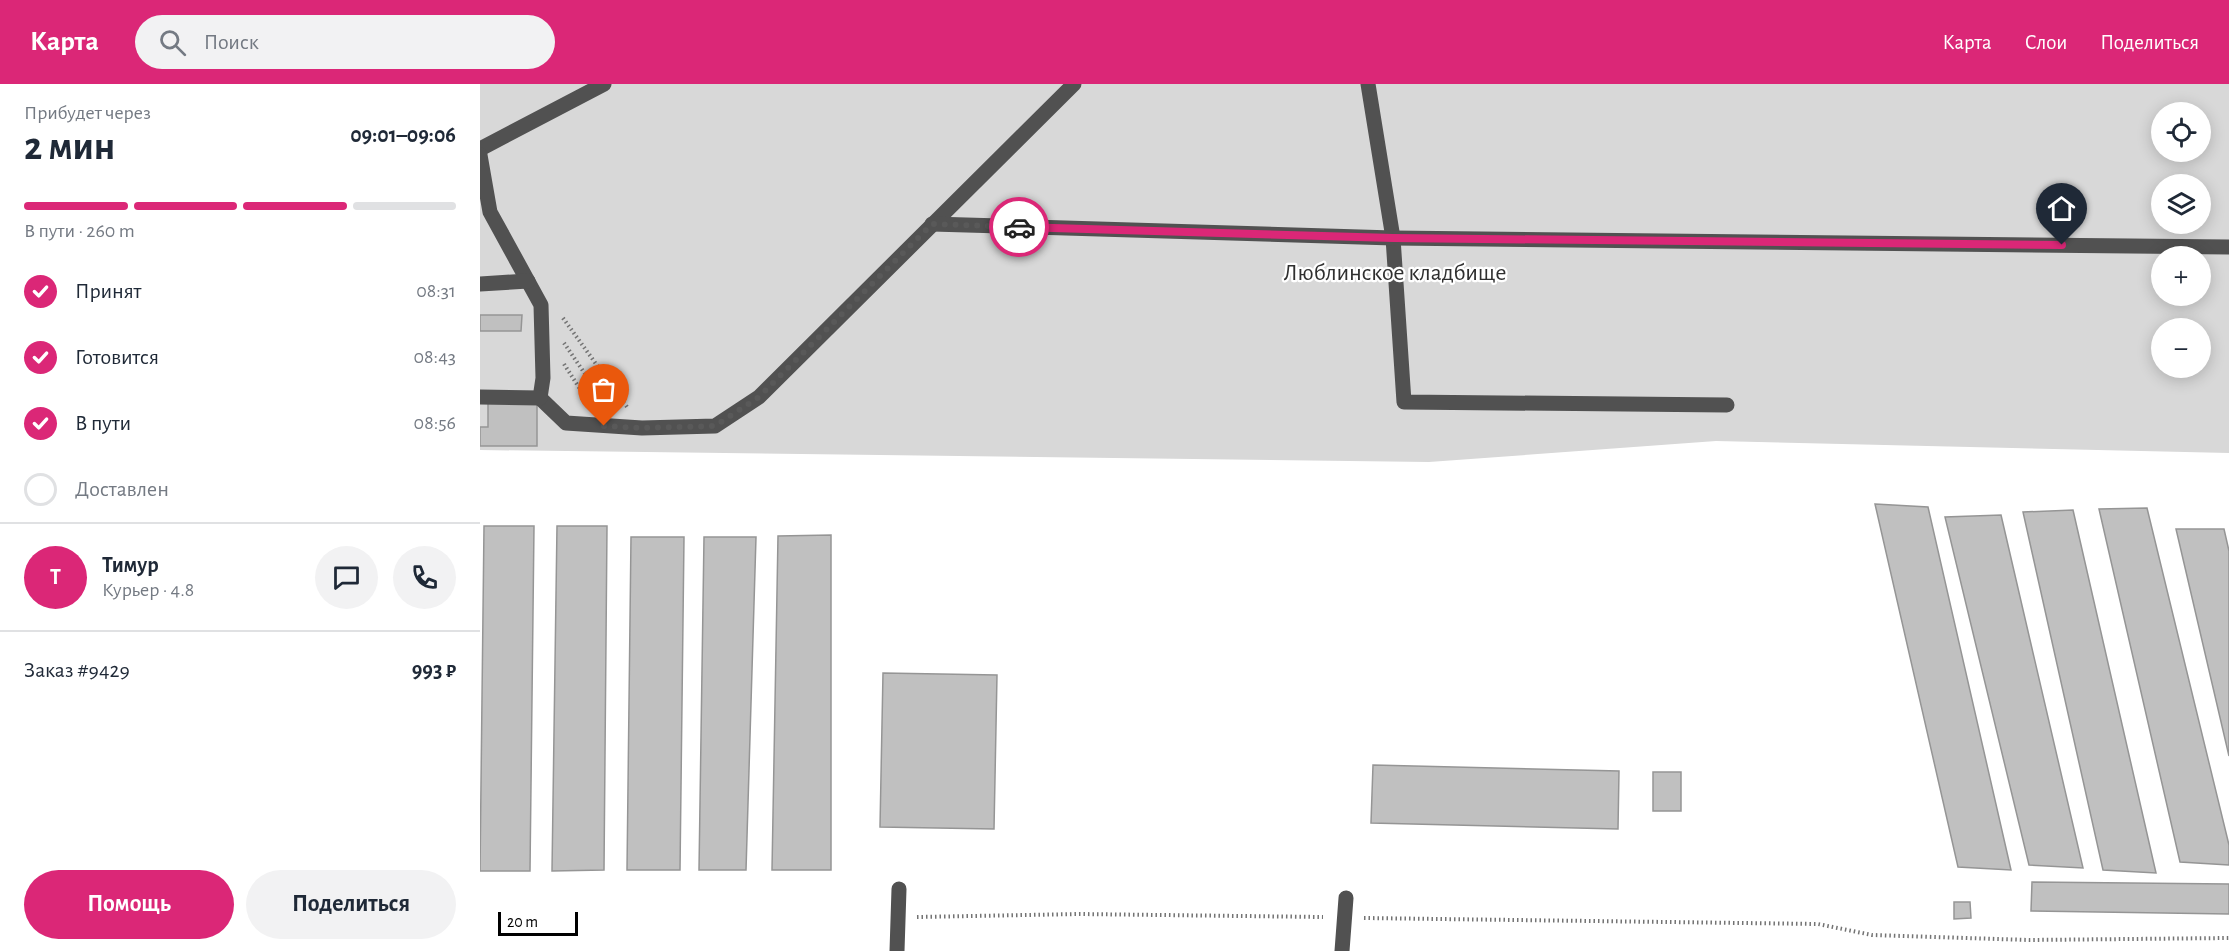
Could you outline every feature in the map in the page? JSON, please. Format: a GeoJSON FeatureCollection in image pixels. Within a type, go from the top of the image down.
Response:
{"type":"FeatureCollection","features":[{"type":"Feature","properties":{"kind":"lane"},"geometry":{"type":"LineString","coordinates":[[480,149],[604,84]]}},
{"type":"Feature","properties":{"kind":"lane"},"geometry":{"type":"LineString","coordinates":[[480,397],[540,398],[566,423],[642,428],[715,426],[759,397],[1074,84]]}},
{"type":"Feature","properties":{"kind":"lane"},"geometry":{"type":"LineString","coordinates":[[1368,84],[1393,238],[1404,402],[1727,405]]}},
{"type":"Feature","properties":{"kind":"lane"},"geometry":{"type":"LineString","coordinates":[[480,155],[485,215],[528,280],[541,305],[543,378],[540,398]]}},
{"type":"Feature","properties":{"kind":"lane"},"geometry":{"type":"LineString","coordinates":[[932,224],[1393,238],[2229,247]]}},
{"type":"Feature","properties":{"kind":"lane"},"geometry":{"type":"LineString","coordinates":[[480,284],[528,280]]}},
{"type":"Feature","properties":{"kind":"lane"},"geometry":{"type":"LineString","coordinates":[[897,951],[899,889]]}},
{"type":"Feature","properties":{"kind":"lane"},"geometry":{"type":"LineString","coordinates":[[1342,951],[1346,898]]}},
{"type":"Feature","properties":{"kind":"path"},"geometry":{"type":"LineString","coordinates":[[541,305],[555,307],[642,428]]}},
{"type":"Feature","properties":{"kind":"path"},"geometry":{"type":"LineString","coordinates":[[542,325],[553,327],[621,427]]}},
{"type":"Feature","properties":{"kind":"path"},"geometry":{"type":"LineString","coordinates":[[542,345],[554,348],[604,426]]}},
{"type":"Feature","properties":{"kind":"path"},"geometry":{"type":"LineString","coordinates":[[898,917],[1080,914],[1818,924],[1872,935],[2029,940],[2229,938]]}},
{"type":"Feature","properties":{"kind":"green space","name":"Люблинское кладбище"},"geometry":{"type":"Polygon","coordinates":[[[480,84],[2229,84],[2229,453],[1716,441],[1429,462],[480,450],[480,84]]]}},
{"type":"Feature","properties":{"kind":"building"},"geometry":{"type":"Polygon","coordinates":[[[480,315],[522,315],[521,331],[480,331],[480,315]]]}},
{"type":"Feature","properties":{"kind":"building"},"geometry":{"type":"Polygon","coordinates":[[[488,403],[537,403],[537,446],[480,446],[480,427],[488,427],[488,403]]]}},
{"type":"Feature","properties":{"kind":"building"},"geometry":{"type":"Polygon","coordinates":[[[1875,504],[1928,507],[2011,870],[1958,867],[1875,504]]]}},
{"type":"Feature","properties":{"kind":"building"},"geometry":{"type":"Polygon","coordinates":[[[2147,508],[2229,845],[2229,865],[2180,862],[2099,509],[2147,508]]]}},
{"type":"Feature","properties":{"kind":"building"},"geometry":{"type":"Polygon","coordinates":[[[2073,510],[2156,873],[2103,870],[2023,512],[2073,510]]]}},
{"type":"Feature","properties":{"kind":"building"},"geometry":{"type":"Polygon","coordinates":[[[2001,515],[2083,868],[2029,865],[1945,517],[2001,515]]]}},
{"type":"Feature","properties":{"kind":"building"},"geometry":{"type":"Polygon","coordinates":[[[484,526],[534,526],[530,871],[480,871],[484,526]]]}},
{"type":"Feature","properties":{"kind":"building"},"geometry":{"type":"Polygon","coordinates":[[[557,526],[607,526],[604,870],[552,871],[557,526]]]}},
{"type":"Feature","properties":{"kind":"building"},"geometry":{"type":"Polygon","coordinates":[[[2176,529],[2224,529],[2229,551],[2229,756],[2176,529]]]}},
{"type":"Feature","properties":{"kind":"building"},"geometry":{"type":"Polygon","coordinates":[[[831,535],[831,870],[772,870],[778,536],[831,535]]]}},
{"type":"Feature","properties":{"kind":"building"},"geometry":{"type":"Polygon","coordinates":[[[631,537],[684,537],[680,870],[627,870],[631,537]]]}},
{"type":"Feature","properties":{"kind":"building"},"geometry":{"type":"Polygon","coordinates":[[[704,537],[756,537],[746,870],[699,870],[704,537]]]}},
{"type":"Feature","properties":{"kind":"building"},"geometry":{"type":"Polygon","coordinates":[[[883,673],[997,675],[994,829],[880,827],[883,673]]]}},
{"type":"Feature","properties":{"kind":"building"},"geometry":{"type":"Polygon","coordinates":[[[1373,765],[1619,771],[1618,829],[1371,823],[1373,765]]]}},
{"type":"Feature","properties":{"kind":"building"},"geometry":{"type":"Polygon","coordinates":[[[1653,772],[1681,772],[1681,811],[1653,811],[1653,772]]]}},
{"type":"Feature","properties":{"kind":"building"},"geometry":{"type":"Polygon","coordinates":[[[2032,882],[2229,884],[2229,914],[2031,911],[2032,882]]]}},
{"type":"Feature","properties":{"kind":"building"},"geometry":{"type":"Polygon","coordinates":[[[1954,902],[1970,902],[1971,918],[1954,919],[1954,902]]]}},
{"type":"Feature","properties":{"kind":"way so far"},"geometry":{"type":"LineString","coordinates":[[604,426],[642,428],[715,426],[759,397],[932,224],[1019,227]]}},
{"type":"Feature","properties":{"kind":"route"},"geometry":{"type":"LineString","coordinates":[[1019,227],[1393,238],[2062,245]]}}]}
